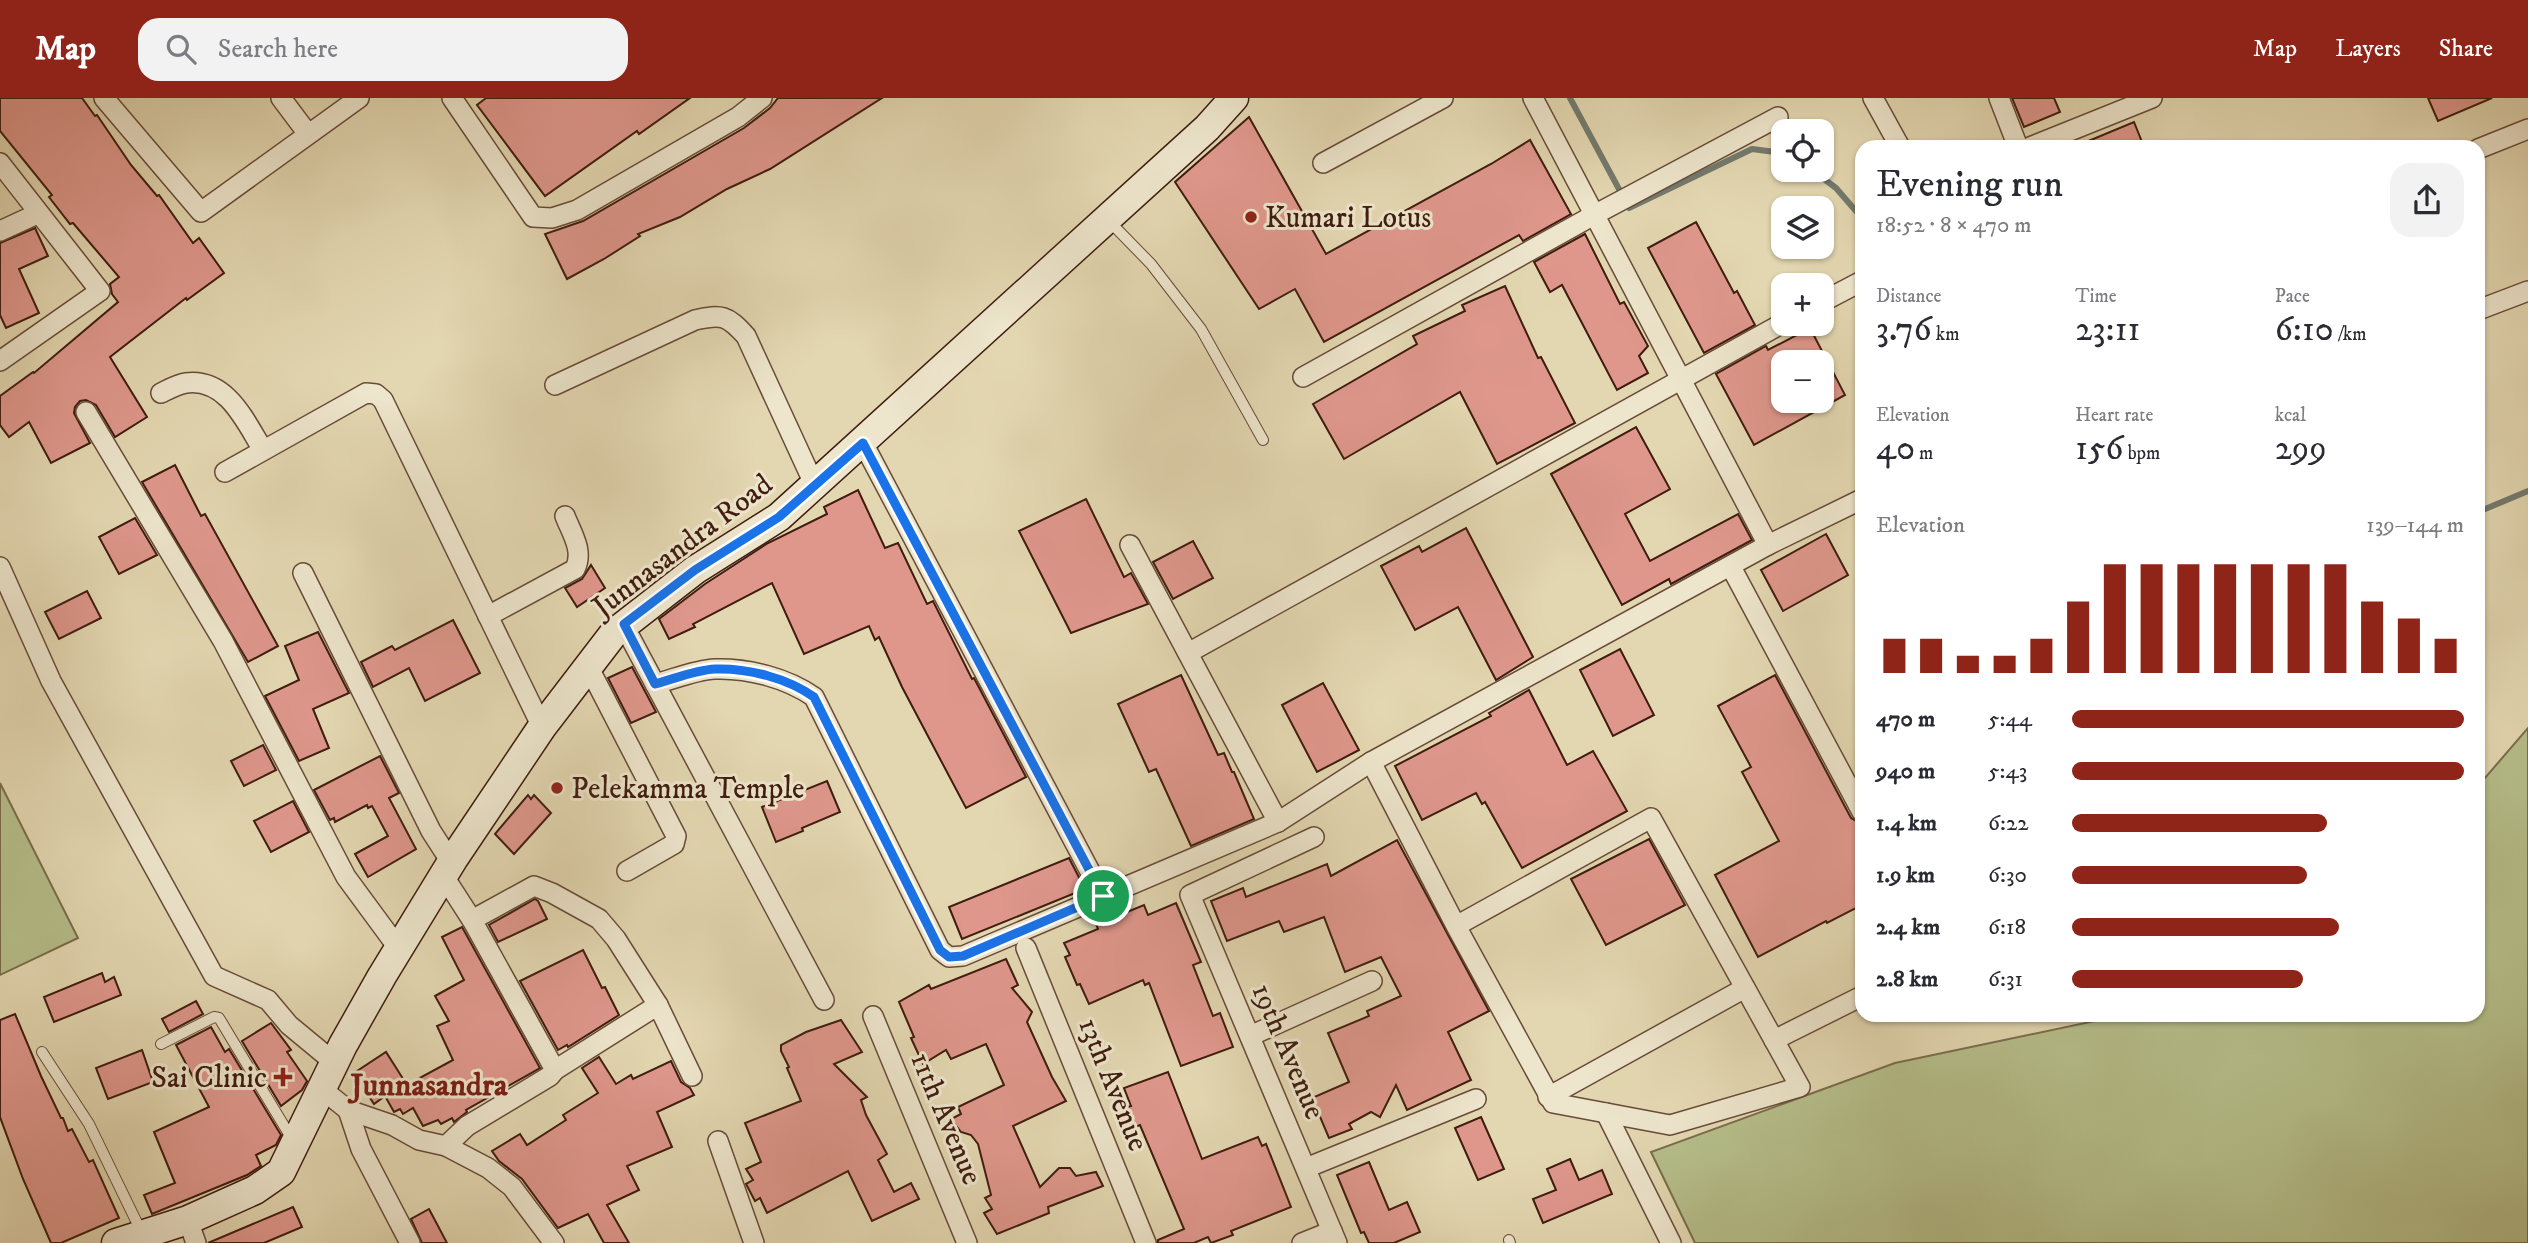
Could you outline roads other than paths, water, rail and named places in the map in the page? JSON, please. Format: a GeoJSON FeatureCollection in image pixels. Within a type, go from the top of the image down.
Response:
{"type":"FeatureCollection","features":[{"type":"Feature","properties":{"kind":"street"},"geometry":{"type":"LineString","coordinates":[[104,98],[201,212],[359,98]]}},
{"type":"Feature","properties":{"kind":"street"},"geometry":{"type":"LineString","coordinates":[[281,98],[308,134]]}},
{"type":"Feature","properties":{"kind":"street"},"geometry":{"type":"LineString","coordinates":[[458,100],[533,216],[552,218],[577,210],[738,117],[762,98]]}},
{"type":"Feature","properties":{"kind":"street","name":"Junnasandra Road"},"geometry":{"type":"LineString","coordinates":[[116,1243],[143,1234],[192,1231],[281,1172],[382,976],[447,869],[542,727],[614,633],[695,570],[779,517],[815,486],[1207,128],[1234,98]]}},
{"type":"Feature","properties":{"kind":"street"},"geometry":{"type":"LineString","coordinates":[[1323,163],[1443,98]]}},
{"type":"Feature","properties":{"kind":"street"},"geometry":{"type":"LineString","coordinates":[[1533,98],[1768,545]]}},
{"type":"Feature","properties":{"kind":"street"},"geometry":{"type":"LineString","coordinates":[[1873,98],[1896,140]]}},
{"type":"Feature","properties":{"kind":"street"},"geometry":{"type":"LineString","coordinates":[[1999,98],[2015,140]]}},
{"type":"Feature","properties":{"kind":"street"},"geometry":{"type":"LineString","coordinates":[[2047,140],[2152,98]]}},
{"type":"Feature","properties":{"kind":"street"},"geometry":{"type":"LineString","coordinates":[[1303,377],[1594,215],[1778,117]]}},
{"type":"Feature","properties":{"kind":"street"},"geometry":{"type":"LineString","coordinates":[[2485,146],[2528,129]]}},
{"type":"Feature","properties":{"kind":"street"},"geometry":{"type":"LineString","coordinates":[[0,163],[37,214],[100,291],[0,362]]}},
{"type":"Feature","properties":{"kind":"street"},"geometry":{"type":"LineString","coordinates":[[0,230],[37,214]]}},
{"type":"Feature","properties":{"kind":"street"},"geometry":{"type":"LineString","coordinates":[[1834,296],[1855,285]]}},
{"type":"Feature","properties":{"kind":"street"},"geometry":{"type":"LineString","coordinates":[[2485,307],[2528,291]]}},
{"type":"Feature","properties":{"kind":"street"},"geometry":{"type":"LineString","coordinates":[[555,385],[695,320],[716,316],[731,320],[746,336],[815,486]]}},
{"type":"Feature","properties":{"kind":"street"},"geometry":{"type":"LineString","coordinates":[[1188,653],[1771,329]]}},
{"type":"Feature","properties":{"kind":"street"},"geometry":{"type":"LineString","coordinates":[[161,393],[185,383],[206,383],[219,389],[236,407],[263,450]]}},
{"type":"Feature","properties":{"kind":"street"},"geometry":{"type":"LineString","coordinates":[[225,472],[366,393],[376,394],[383,400],[542,727]]}},
{"type":"Feature","properties":{"kind":"street"},"geometry":{"type":"LineString","coordinates":[[86,412],[223,640],[346,877],[399,949]]}},
{"type":"Feature","properties":{"kind":"street"},"geometry":{"type":"LineString","coordinates":[[863,443],[1103,896]]}},
{"type":"Feature","properties":{"kind":"street"},"geometry":{"type":"LineString","coordinates":[[655,684],[713,669],[746,671],[798,685],[814,697],[940,950],[949,957],[963,956],[1278,822],[1371,762],[1768,545],[1855,502]]}},
{"type":"Feature","properties":{"kind":"street"},"geometry":{"type":"LineString","coordinates":[[488,616],[575,569],[580,559],[579,551],[565,516]]}},
{"type":"Feature","properties":{"kind":"street"},"geometry":{"type":"LineString","coordinates":[[1130,545],[1278,822]]}},
{"type":"Feature","properties":{"kind":"street"},"geometry":{"type":"LineString","coordinates":[[0,567],[51,681],[214,976],[268,1000],[289,1025],[335,1063]]}},
{"type":"Feature","properties":{"kind":"street"},"geometry":{"type":"LineString","coordinates":[[1731,567],[1855,799]]}},
{"type":"Feature","properties":{"kind":"street"},"geometry":{"type":"LineString","coordinates":[[303,573],[472,920],[555,1070]]}},
{"type":"Feature","properties":{"kind":"street"},"geometry":{"type":"LineString","coordinates":[[624,624],[824,1000]]}},
{"type":"Feature","properties":{"kind":"street"},"geometry":{"type":"LineString","coordinates":[[588,666],[676,836],[674,844],[627,871]]}},
{"type":"Feature","properties":{"kind":"street"},"geometry":{"type":"LineString","coordinates":[[1371,762],[1456,926],[1553,1103],[1670,1125],[1800,1087],[1651,818],[1456,926]]}},
{"type":"Feature","properties":{"kind":"street","name":"19th Avenue"},"geometry":{"type":"LineString","coordinates":[[1314,837],[1190,895],[1334,1237]]}},
{"type":"Feature","properties":{"kind":"street"},"geometry":{"type":"LineString","coordinates":[[472,920],[534,886],[599,919],[616,939],[658,1005],[692,1076]]}},
{"type":"Feature","properties":{"kind":"street","name":"13th Avenue"},"geometry":{"type":"LineString","coordinates":[[1026,948],[1146,1243]]}},
{"type":"Feature","properties":{"kind":"street"},"geometry":{"type":"LineString","coordinates":[[1250,1036],[1373,981]]}},
{"type":"Feature","properties":{"kind":"street"},"geometry":{"type":"LineString","coordinates":[[1548,1097],[1745,988]]}},
{"type":"Feature","properties":{"kind":"street"},"geometry":{"type":"LineString","coordinates":[[1774,1040],[1855,1000]]}},
{"type":"Feature","properties":{"kind":"street"},"geometry":{"type":"LineString","coordinates":[[446,1146],[467,1126],[550,1076],[555,1070],[658,1005]]}},
{"type":"Feature","properties":{"kind":"street","name":"11th Avenue"},"geometry":{"type":"LineString","coordinates":[[873,1016],[967,1243]]}},
{"type":"Feature","properties":{"kind":"street"},"geometry":{"type":"LineString","coordinates":[[323,1090],[348,1110],[392,1125],[419,1140],[446,1146],[488,1168],[512,1187],[554,1243]]}},
{"type":"Feature","properties":{"kind":"street"},"geometry":{"type":"LineString","coordinates":[[1306,1168],[1476,1099]]}},
{"type":"Feature","properties":{"kind":"street"},"geometry":{"type":"LineString","coordinates":[[348,1110],[361,1149],[410,1243]]}},
{"type":"Feature","properties":{"kind":"street"},"geometry":{"type":"LineString","coordinates":[[1606,1113],[1671,1243]]}},
{"type":"Feature","properties":{"kind":"street"},"geometry":{"type":"LineString","coordinates":[[718,1141],[754,1243]]}},
{"type":"Feature","properties":{"kind":"street"},"geometry":{"type":"LineString","coordinates":[[1302,1243],[1334,1237]]}},
{"type":"Feature","properties":{"kind":"lane"},"geometry":{"type":"LineString","coordinates":[[1107,219],[1151,264],[1201,329],[1263,440]]}},
{"type":"Feature","properties":{"kind":"lane"},"geometry":{"type":"LineString","coordinates":[[161,1044],[214,1017],[219,1018],[296,1146]]}},
{"type":"Feature","properties":{"kind":"lane"},"geometry":{"type":"LineString","coordinates":[[43,1052],[89,1124],[143,1234]]}},
{"type":"Feature","properties":{"kind":"waterway"},"geometry":{"type":"LineString","coordinates":[[1570,98],[1620,191]]}},
{"type":"Feature","properties":{"kind":"waterway"},"geometry":{"type":"LineString","coordinates":[[1629,208],[1752,149],[1771,151]]}},
{"type":"Feature","properties":{"kind":"waterway"},"geometry":{"type":"LineString","coordinates":[[1828,182],[1855,210]]}},
{"type":"Feature","properties":{"kind":"waterway"},"geometry":{"type":"LineString","coordinates":[[2485,509],[2528,491]]}},
{"type":"Feature","properties":{"kind":"place","name":"Kumari Lotus"},"geometry":{"type":"Point","coordinates":[1251,217]}},
{"type":"Feature","properties":{"kind":"place","name":"Pelekamma Temple"},"geometry":{"type":"Point","coordinates":[557,788]}},
{"type":"Feature","properties":{"kind":"place","name":"Sai Clinic"},"geometry":{"type":"Point","coordinates":[283,1077]}},
{"type":"Feature","properties":{"kind":"district","name":"Junnasandra"},"geometry":{"type":"Point","coordinates":[429,1084]}}]}
